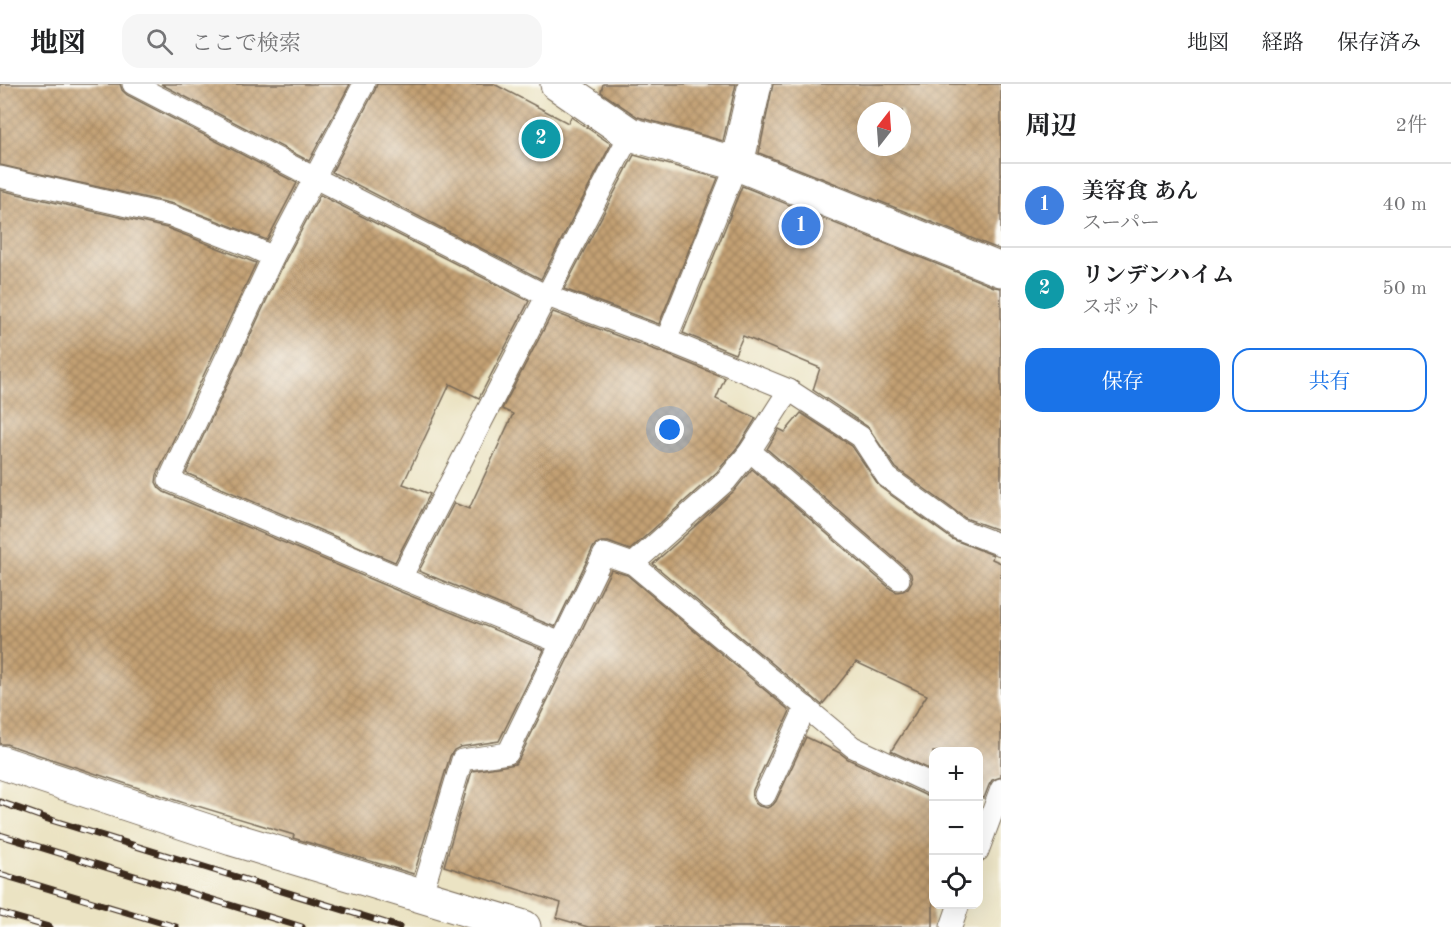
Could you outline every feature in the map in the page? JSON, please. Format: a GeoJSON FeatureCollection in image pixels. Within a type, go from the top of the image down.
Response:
{"type":"FeatureCollection","features":[{"type":"Feature","properties":{"kind":"street"},"geometry":{"type":"LineString","coordinates":[[557,84],[630,134],[737,164],[1001,270]]}},
{"type":"Feature","properties":{"kind":"street"},"geometry":{"type":"LineString","coordinates":[[737,164],[755,84]]}},
{"type":"Feature","properties":{"kind":"street"},"geometry":{"type":"LineString","coordinates":[[0,762],[232,839],[524,927]]}},
{"type":"Feature","properties":{"kind":"lane"},"geometry":{"type":"LineString","coordinates":[[133,84],[547,296],[666,340],[789,390],[861,437],[887,477],[959,529],[1001,545]]}},
{"type":"Feature","properties":{"kind":"lane"},"geometry":{"type":"LineString","coordinates":[[364,84],[273,257],[169,480],[400,579],[561,644]]}},
{"type":"Feature","properties":{"kind":"lane"},"geometry":{"type":"LineString","coordinates":[[400,579],[630,134]]}},
{"type":"Feature","properties":{"kind":"lane"},"geometry":{"type":"LineString","coordinates":[[666,340],[737,164]]}},
{"type":"Feature","properties":{"kind":"lane"},"geometry":{"type":"LineString","coordinates":[[0,177],[171,216],[273,257]]}},
{"type":"Feature","properties":{"kind":"lane"},"geometry":{"type":"LineString","coordinates":[[633,564],[726,481],[750,451],[789,390]]}},
{"type":"Feature","properties":{"kind":"lane"},"geometry":{"type":"LineString","coordinates":[[750,451],[899,579]]}},
{"type":"Feature","properties":{"kind":"lane"},"geometry":{"type":"LineString","coordinates":[[421,897],[462,760],[508,753],[604,554],[633,564],[854,747],[929,783]]}},
{"type":"Feature","properties":{"kind":"lane"},"geometry":{"type":"LineString","coordinates":[[765,795],[806,707]]}},
{"type":"Feature","properties":{"kind":"lane"},"geometry":{"type":"LineString","coordinates":[[983,834],[1001,789]]}},
{"type":"Feature","properties":{"kind":"lane"},"geometry":{"type":"LineString","coordinates":[[951,927],[957,909]]}},
{"type":"Feature","properties":{"kind":"building"},"geometry":{"type":"Polygon","coordinates":[[[0,84],[120,84],[127,95],[297,183],[267,240],[174,204],[0,165],[0,84]]]}},
{"type":"Feature","properties":{"kind":"building"},"geometry":{"type":"Polygon","coordinates":[[[161,84],[350,84],[309,161],[161,84]]]}},
{"type":"Feature","properties":{"kind":"building"},"geometry":{"type":"Polygon","coordinates":[[[377,84],[494,84],[568,123],[571,117],[611,144],[541,279],[332,172],[377,84]]]}},
{"type":"Feature","properties":{"kind":"building"},"geometry":{"type":"Polygon","coordinates":[[[603,84],[736,84],[723,141],[638,117],[601,92],[603,84]]]}},
{"type":"Feature","properties":{"kind":"building"},"geometry":{"type":"Polygon","coordinates":[[[773,84],[1001,84],[1001,250],[759,153],[773,84]]]}},
{"type":"Feature","properties":{"kind":"building"},"geometry":{"type":"Polygon","coordinates":[[[634,155],[718,178],[659,324],[564,289],[634,155]]]}},
{"type":"Feature","properties":{"kind":"building"},"geometry":{"type":"Polygon","coordinates":[[[742,186],[1001,288],[1001,531],[965,518],[896,468],[868,427],[813,390],[820,368],[743,336],[735,354],[683,333],[742,186]]]}},
{"type":"Feature","properties":{"kind":"building"},"geometry":{"type":"Polygon","coordinates":[[[0,190],[167,228],[256,263],[157,475],[156,482],[159,488],[396,590],[544,650],[499,741],[460,747],[450,756],[414,874],[293,838],[294,835],[190,805],[6,744],[0,744],[0,190]]]}},
{"type":"Feature","properties":{"kind":"building"},"geometry":{"type":"Polygon","coordinates":[[[320,195],[529,301],[479,398],[450,384],[403,484],[430,494],[395,562],[186,473],[284,263],[320,195]]]}},
{"type":"Feature","properties":{"kind":"building"},"geometry":{"type":"Polygon","coordinates":[[[553,312],[725,378],[716,399],[756,418],[740,444],[717,472],[630,550],[608,542],[596,544],[555,627],[419,571],[454,503],[469,509],[513,414],[502,409],[553,312]]]}},
{"type":"Feature","properties":{"kind":"building"},"geometry":{"type":"Polygon","coordinates":[[[801,413],[852,446],[880,487],[952,539],[993,555],[992,559],[1001,563],[1001,777],[992,780],[984,798],[983,747],[929,747],[929,769],[891,751],[927,695],[856,662],[822,705],[653,564],[734,491],[752,469],[891,589],[897,592],[908,588],[912,581],[907,569],[767,449],[779,429],[785,432],[801,413]]]}},
{"type":"Feature","properties":{"kind":"building"},"geometry":{"type":"Polygon","coordinates":[[[611,570],[627,575],[790,711],[753,790],[752,797],[759,806],[767,808],[776,801],[806,737],[929,797],[929,909],[933,909],[933,927],[588,927],[557,918],[561,903],[444,866],[472,771],[515,764],[611,570]]]}},
{"type":"Feature","properties":{"kind":"railway"},"geometry":{"type":"LineString","coordinates":[[0,802],[48,819],[399,927]]}},
{"type":"Feature","properties":{"kind":"railway"},"geometry":{"type":"LineString","coordinates":[[0,835],[302,927]]}},
{"type":"Feature","properties":{"kind":"railway"},"geometry":{"type":"LineString","coordinates":[[0,874],[176,927]]}},
{"type":"Feature","properties":{"kind":"railway"},"geometry":{"type":"LineString","coordinates":[[0,913],[49,927]]}},
{"type":"Feature","properties":{"kind":"place","name":"リンデンハイム"},"geometry":{"type":"Point","coordinates":[541,139]}},
{"type":"Feature","properties":{"kind":"place","name":"美容食 あん"},"geometry":{"type":"Point","coordinates":[801,226]}}]}
